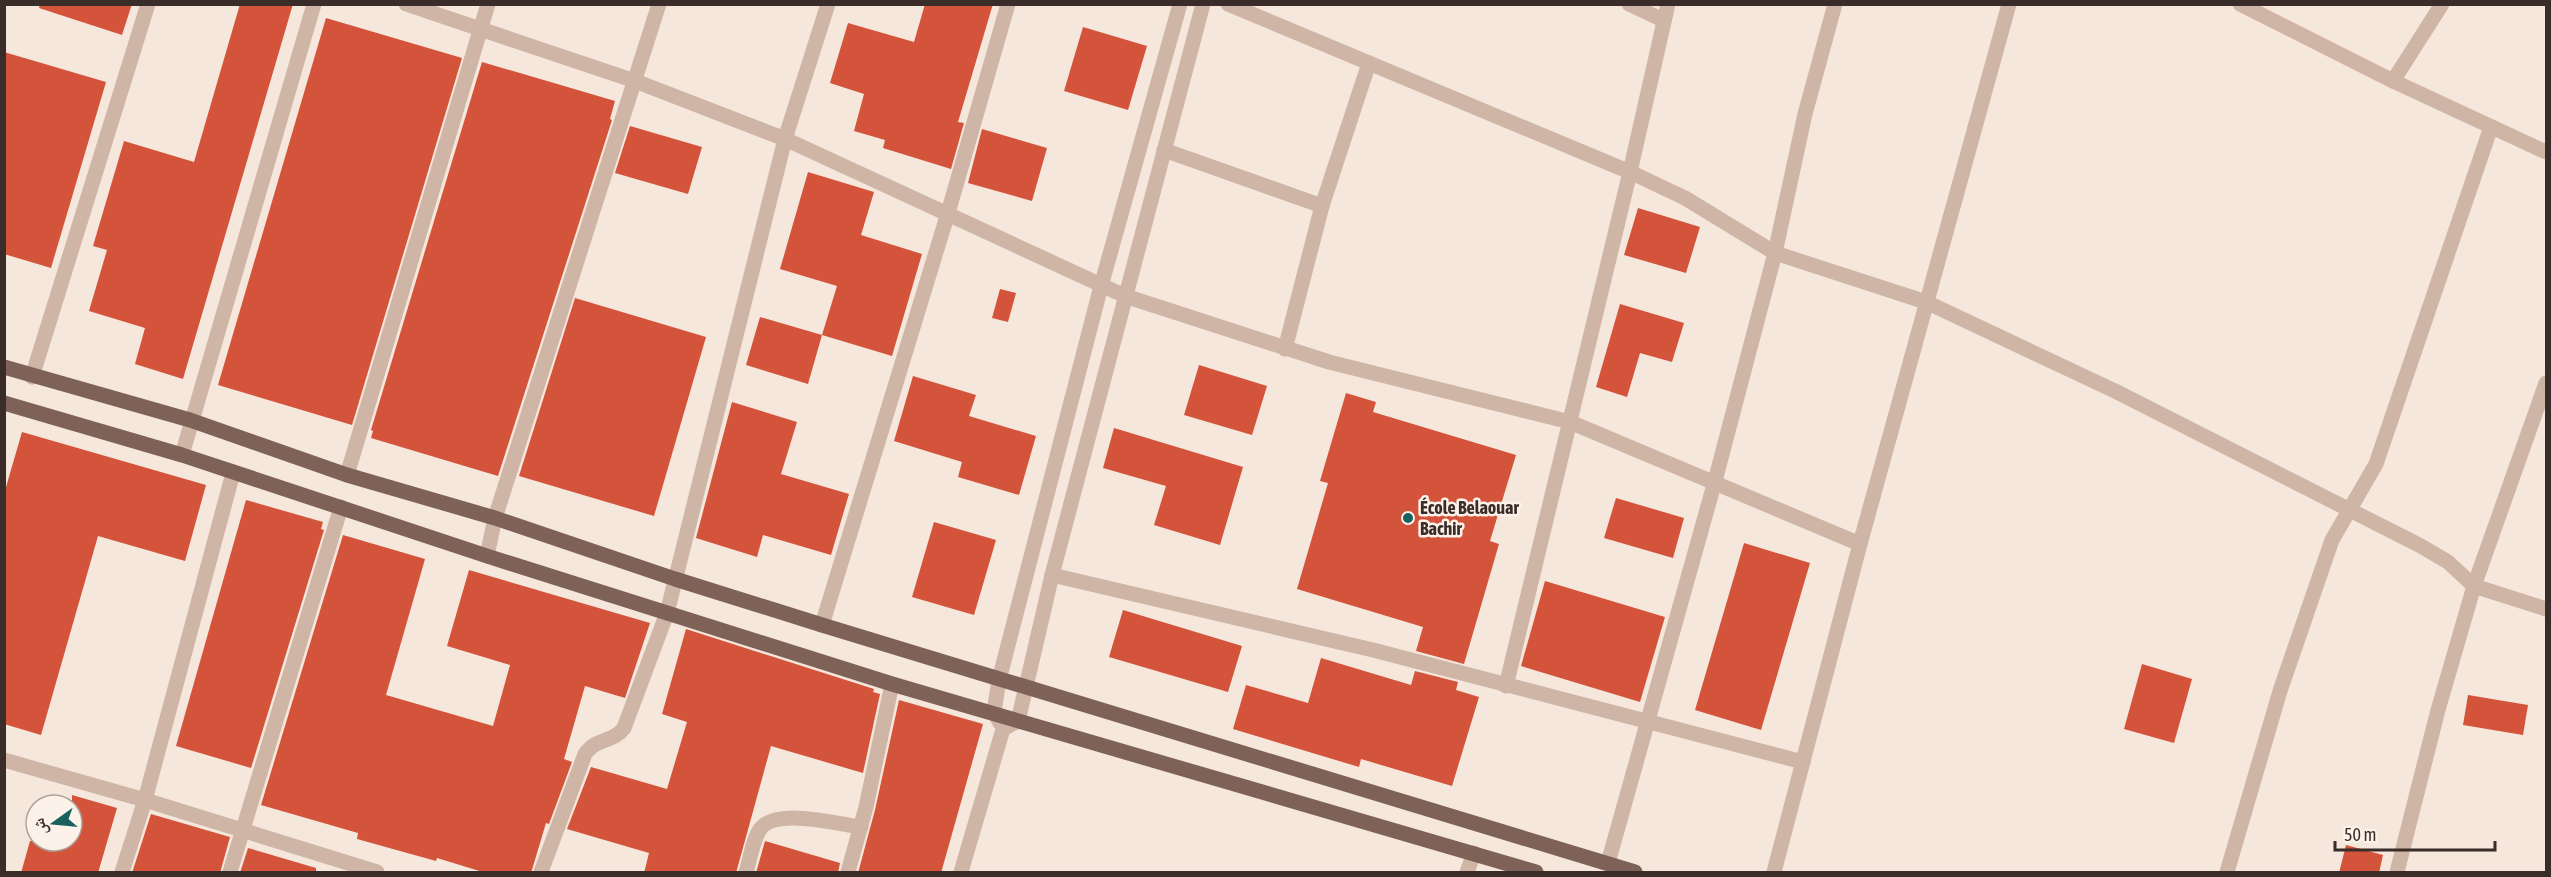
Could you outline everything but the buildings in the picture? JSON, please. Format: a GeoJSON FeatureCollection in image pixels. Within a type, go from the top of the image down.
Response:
{"type":"FeatureCollection","features":[{"type":"Feature","properties":{"kind":"main road"},"geometry":{"type":"LineString","coordinates":[[4,367],[32,377],[190,420],[347,475],[495,518],[675,579],[1635,873]]}},
{"type":"Feature","properties":{"kind":"main road"},"geometry":{"type":"LineString","coordinates":[[4,403],[182,455],[487,556],[892,684],[1474,852],[1536,873]]}},
{"type":"Feature","properties":{"kind":"street"},"geometry":{"type":"LineString","coordinates":[[32,377],[148,4]]}},
{"type":"Feature","properties":{"kind":"street"},"geometry":{"type":"LineString","coordinates":[[182,455],[190,420],[314,4]]}},
{"type":"Feature","properties":{"kind":"street"},"geometry":{"type":"LineString","coordinates":[[406,4],[635,81],[785,139],[1125,296],[1285,349],[1570,422],[1715,481],[1860,544]]}},
{"type":"Feature","properties":{"kind":"street"},"geometry":{"type":"LineString","coordinates":[[347,475],[488,4]]}},
{"type":"Feature","properties":{"kind":"street"},"geometry":{"type":"LineString","coordinates":[[487,556],[495,518],[659,4]]}},
{"type":"Feature","properties":{"kind":"street"},"geometry":{"type":"LineString","coordinates":[[541,873],[585,754],[597,741],[615,737],[624,728],[667,613],[785,139],[828,4]]}},
{"type":"Feature","properties":{"kind":"street"},"geometry":{"type":"LineString","coordinates":[[822,625],[948,213],[1008,4]]}},
{"type":"Feature","properties":{"kind":"street"},"geometry":{"type":"LineString","coordinates":[[961,873],[1003,729],[994,712],[999,680],[1101,286],[1180,4]]}},
{"type":"Feature","properties":{"kind":"street"},"geometry":{"type":"LineString","coordinates":[[1003,729],[1018,721],[1052,575],[1203,4]]}},
{"type":"Feature","properties":{"kind":"street"},"geometry":{"type":"LineString","coordinates":[[1228,4],[1630,172],[1685,198],[1775,253],[1926,302],[2115,391],[2438,557],[2474,586],[2547,609]]}},
{"type":"Feature","properties":{"kind":"street"},"geometry":{"type":"LineString","coordinates":[[1629,4],[1663,20]]}},
{"type":"Feature","properties":{"kind":"street"},"geometry":{"type":"LineString","coordinates":[[1506,686],[1630,172],[1668,4]]}},
{"type":"Feature","properties":{"kind":"street"},"geometry":{"type":"LineString","coordinates":[[1608,863],[1715,481],[1775,253],[1805,114],[1835,4]]}},
{"type":"Feature","properties":{"kind":"street"},"geometry":{"type":"LineString","coordinates":[[1774,873],[1860,544],[2009,4]]}},
{"type":"Feature","properties":{"kind":"street"},"geometry":{"type":"LineString","coordinates":[[2240,4],[2393,81],[2547,152]]}},
{"type":"Feature","properties":{"kind":"street"},"geometry":{"type":"LineString","coordinates":[[2393,81],[2442,4]]}},
{"type":"Feature","properties":{"kind":"street"},"geometry":{"type":"LineString","coordinates":[[1285,349],[1322,206],[1369,63]]}},
{"type":"Feature","properties":{"kind":"street"},"geometry":{"type":"LineString","coordinates":[[2227,873],[2280,691],[2332,540],[2376,464],[2491,126]]}},
{"type":"Feature","properties":{"kind":"street"},"geometry":{"type":"LineString","coordinates":[[1164,150],[1322,206]]}},
{"type":"Feature","properties":{"kind":"street"},"geometry":{"type":"LineString","coordinates":[[2397,873],[2438,710],[2474,586],[2547,383]]}},
{"type":"Feature","properties":{"kind":"street"},"geometry":{"type":"LineString","coordinates":[[122,873],[145,800],[232,472]]}},
{"type":"Feature","properties":{"kind":"street"},"geometry":{"type":"LineString","coordinates":[[230,873],[341,507]]}},
{"type":"Feature","properties":{"kind":"street"},"geometry":{"type":"LineString","coordinates":[[1052,575],[1373,650],[1646,723],[1803,762]]}},
{"type":"Feature","properties":{"kind":"street"},"geometry":{"type":"LineString","coordinates":[[848,873],[861,827],[892,684]]}},
{"type":"Feature","properties":{"kind":"street"},"geometry":{"type":"LineString","coordinates":[[4,760],[145,800],[377,873]]}},
{"type":"Feature","properties":{"kind":"street"},"geometry":{"type":"LineString","coordinates":[[746,873],[759,830],[768,823],[794,818],[861,827]]}},
{"type":"Feature","properties":{"kind":"street"},"geometry":{"type":"LineString","coordinates":[[1467,873],[1474,852]]}},
{"type":"Feature","properties":{"kind":"place","name":"École Belaouar Bachir"},"geometry":{"type":"Point","coordinates":[1408,518]}}]}
